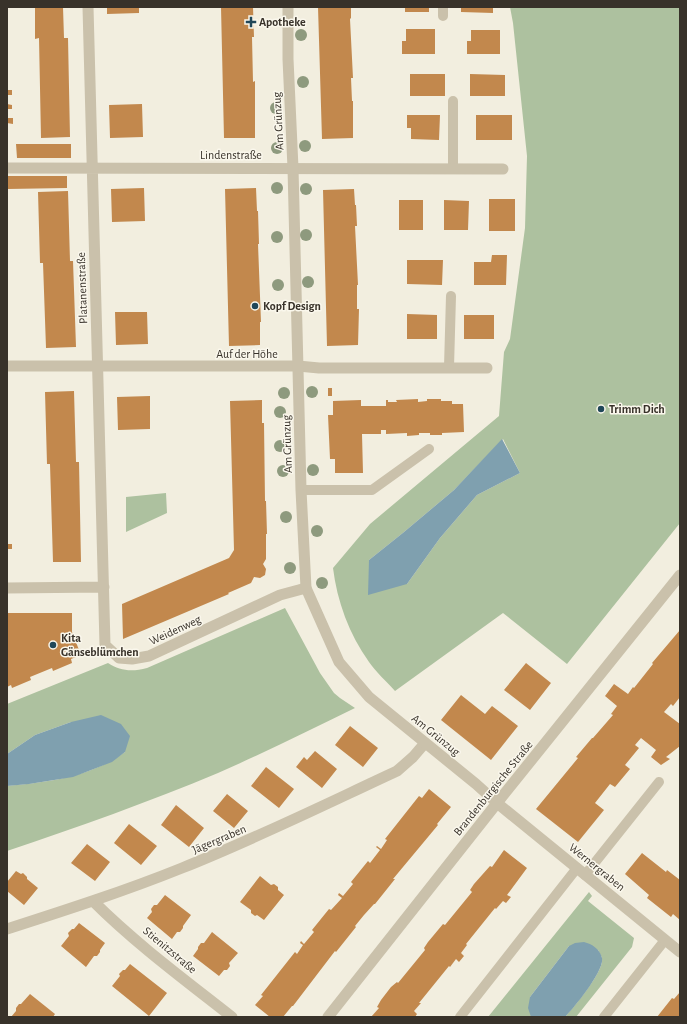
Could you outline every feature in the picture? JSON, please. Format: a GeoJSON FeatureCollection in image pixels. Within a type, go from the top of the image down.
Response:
{"type":"FeatureCollection","features":[{"type":"Feature","properties":{"kind":"street","name":"Platanenstraße"},"geometry":{"type":"LineString","coordinates":[[88,7],[103,568]]}},
{"type":"Feature","properties":{"kind":"street","name":"Am Grünzug"},"geometry":{"type":"LineString","coordinates":[[288,7],[288,59],[293,168],[301,490],[306,588],[339,662],[369,697],[476,784],[497,803]]}},
{"type":"Feature","properties":{"kind":"street","name":"Lindenstraße"},"geometry":{"type":"LineString","coordinates":[[7,168],[502,169]]}},
{"type":"Feature","properties":{"kind":"street","name":"Auf der Höhe"},"geometry":{"type":"LineString","coordinates":[[7,366],[298,366],[319,368],[487,368]]}},
{"type":"Feature","properties":{"kind":"street","name":"Weidenweg"},"geometry":{"type":"LineString","coordinates":[[103,568],[105,645],[119,658],[132,659],[149,656],[280,596],[306,588]]}},
{"type":"Feature","properties":{"kind":"street","name":"Brandenburgische Straße"},"geometry":{"type":"LineString","coordinates":[[328,1017],[680,575]]}},
{"type":"Feature","properties":{"kind":"street"},"geometry":{"type":"LineString","coordinates":[[7,588],[104,587]]}},
{"type":"Feature","properties":{"kind":"street","name":"Jägergraben"},"geometry":{"type":"LineString","coordinates":[[7,928],[93,901],[181,869],[259,836],[397,770],[413,758],[425,743]]}},
{"type":"Feature","properties":{"kind":"street","name":"Wernergraben"},"geometry":{"type":"LineString","coordinates":[[497,803],[680,952]]}},
{"type":"Feature","properties":{"kind":"street","name":"Stienitzstraße"},"geometry":{"type":"LineString","coordinates":[[93,901],[107,915],[180,976],[232,1017]]}},
{"type":"Feature","properties":{"kind":"lane"},"geometry":{"type":"LineString","coordinates":[[452,169],[453,101]]}},
{"type":"Feature","properties":{"kind":"lane"},"geometry":{"type":"LineString","coordinates":[[449,367],[451,296]]}},
{"type":"Feature","properties":{"kind":"lane"},"geometry":{"type":"LineString","coordinates":[[301,490],[372,490],[429,449]]}},
{"type":"Feature","properties":{"kind":"lane"},"geometry":{"type":"LineString","coordinates":[[460,1017],[581,871],[660,782]]}},
{"type":"Feature","properties":{"kind":"lane"},"geometry":{"type":"LineString","coordinates":[[604,1017],[665,940]]}},
{"type":"Feature","properties":{"kind":"green space"},"geometry":{"type":"Polygon","coordinates":[[[510,7],[680,7],[680,523],[567,664],[503,613],[395,691],[372,666],[350,629],[341,605],[333,568],[370,524],[499,416],[504,352],[510,339],[525,228],[527,156],[510,7]],[[503,439],[454,490],[369,560],[407,584],[440,538],[477,495],[520,473],[503,439]]]}},
{"type":"Feature","properties":{"kind":"green space"},"geometry":{"type":"Polygon","coordinates":[[[166,493],[167,513],[126,532],[126,497],[166,493]]]}},
{"type":"Feature","properties":{"kind":"green space"},"geometry":{"type":"Polygon","coordinates":[[[285,608],[320,673],[334,693],[355,708],[252,758],[192,784],[113,814],[7,851],[7,786],[38,783],[84,773],[125,752],[71,722],[35,735],[7,754],[7,704],[108,663],[117,668],[126,670],[147,668],[285,608]]]}},
{"type":"Feature","properties":{"kind":"green space"},"geometry":{"type":"Polygon","coordinates":[[[589,892],[592,896],[588,901],[634,938],[632,947],[576,1017],[565,1017],[594,980],[601,965],[602,957],[598,950],[569,946],[530,997],[531,1017],[488,1017],[589,892]]]}},
{"type":"Feature","properties":{"kind":"water"},"geometry":{"type":"Polygon","coordinates":[[[502,439],[520,473],[477,495],[440,538],[407,584],[368,595],[369,560],[454,490],[502,439]]]}},
{"type":"Feature","properties":{"kind":"water"},"geometry":{"type":"Polygon","coordinates":[[[101,715],[121,724],[130,736],[125,752],[112,762],[73,777],[7,786],[7,754],[35,735],[71,722],[101,715]]]}},
{"type":"Feature","properties":{"kind":"water"},"geometry":{"type":"Polygon","coordinates":[[[584,942],[595,947],[602,958],[602,964],[599,971],[588,989],[565,1017],[531,1017],[528,1008],[530,997],[569,946],[575,943],[584,942]]]}},
{"type":"Feature","properties":{"kind":"building"},"geometry":{"type":"Polygon","coordinates":[[[35,7],[63,7],[64,38],[68,38],[70,137],[41,138],[39,38],[35,39],[35,7]]]}},
{"type":"Feature","properties":{"kind":"building"},"geometry":{"type":"Polygon","coordinates":[[[107,7],[139,7],[139,13],[107,14],[107,7]]]}},
{"type":"Feature","properties":{"kind":"building"},"geometry":{"type":"Polygon","coordinates":[[[221,7],[253,7],[254,37],[252,37],[253,82],[255,81],[255,138],[224,138],[221,7]]]}},
{"type":"Feature","properties":{"kind":"building"},"geometry":{"type":"Polygon","coordinates":[[[318,7],[351,7],[353,138],[322,139],[318,7]]]}},
{"type":"Feature","properties":{"kind":"building"},"geometry":{"type":"Polygon","coordinates":[[[405,7],[429,7],[429,12],[405,12],[405,7]]]}},
{"type":"Feature","properties":{"kind":"building"},"geometry":{"type":"Polygon","coordinates":[[[461,7],[493,7],[493,13],[461,12],[461,7]]]}},
{"type":"Feature","properties":{"kind":"building"},"geometry":{"type":"Polygon","coordinates":[[[406,29],[435,29],[435,54],[402,54],[402,41],[406,41],[406,29]]]}},
{"type":"Feature","properties":{"kind":"building"},"geometry":{"type":"Polygon","coordinates":[[[471,30],[500,30],[500,54],[467,54],[467,41],[471,41],[471,30]]]}},
{"type":"Feature","properties":{"kind":"building"},"geometry":{"type":"Polygon","coordinates":[[[410,74],[445,74],[445,96],[410,96],[410,74]]]}},
{"type":"Feature","properties":{"kind":"building"},"geometry":{"type":"Polygon","coordinates":[[[470,74],[505,75],[505,96],[470,96],[470,74]]]}},
{"type":"Feature","properties":{"kind":"building"},"geometry":{"type":"Polygon","coordinates":[[[7,90],[12,90],[12,95],[7,95],[7,90]]]}},
{"type":"Feature","properties":{"kind":"building"},"geometry":{"type":"Polygon","coordinates":[[[7,104],[12,105],[12,109],[7,109],[7,104]]]}},
{"type":"Feature","properties":{"kind":"building"},"geometry":{"type":"Polygon","coordinates":[[[142,104],[143,137],[110,138],[109,105],[142,104]]]}},
{"type":"Feature","properties":{"kind":"building"},"geometry":{"type":"Polygon","coordinates":[[[407,115],[440,115],[439,140],[411,139],[411,128],[407,128],[407,115]]]}},
{"type":"Feature","properties":{"kind":"building"},"geometry":{"type":"Polygon","coordinates":[[[476,115],[512,115],[512,140],[476,140],[476,115]]]}},
{"type":"Feature","properties":{"kind":"building"},"geometry":{"type":"Polygon","coordinates":[[[7,118],[13,118],[13,124],[7,123],[7,118]]]}},
{"type":"Feature","properties":{"kind":"building"},"geometry":{"type":"Polygon","coordinates":[[[16,144],[71,144],[71,158],[17,158],[16,144]]]}},
{"type":"Feature","properties":{"kind":"building"},"geometry":{"type":"Polygon","coordinates":[[[7,176],[67,176],[67,188],[7,189],[7,176]]]}},
{"type":"Feature","properties":{"kind":"building"},"geometry":{"type":"Polygon","coordinates":[[[144,188],[145,221],[112,222],[111,189],[144,188]]]}},
{"type":"Feature","properties":{"kind":"building"},"geometry":{"type":"Polygon","coordinates":[[[256,188],[261,322],[260,345],[229,346],[225,189],[256,188]]]}},
{"type":"Feature","properties":{"kind":"building"},"geometry":{"type":"Polygon","coordinates":[[[354,189],[357,226],[355,226],[358,285],[357,309],[359,309],[358,345],[327,346],[323,190],[354,189]]]}},
{"type":"Feature","properties":{"kind":"building"},"geometry":{"type":"Polygon","coordinates":[[[68,191],[70,261],[73,261],[76,347],[46,348],[43,263],[40,263],[38,192],[68,191]]]}},
{"type":"Feature","properties":{"kind":"building"},"geometry":{"type":"Polygon","coordinates":[[[489,199],[515,199],[515,231],[489,231],[489,199]]]}},
{"type":"Feature","properties":{"kind":"building"},"geometry":{"type":"Polygon","coordinates":[[[399,200],[423,200],[423,230],[399,230],[399,200]]]}},
{"type":"Feature","properties":{"kind":"building"},"geometry":{"type":"Polygon","coordinates":[[[444,200],[469,201],[468,230],[444,230],[444,200]]]}},
{"type":"Feature","properties":{"kind":"building"},"geometry":{"type":"Polygon","coordinates":[[[492,255],[507,255],[506,285],[474,285],[474,262],[491,262],[492,255]]]}},
{"type":"Feature","properties":{"kind":"building"},"geometry":{"type":"Polygon","coordinates":[[[407,260],[443,260],[442,285],[407,284],[407,260]]]}},
{"type":"Feature","properties":{"kind":"building"},"geometry":{"type":"Polygon","coordinates":[[[115,312],[147,312],[148,344],[116,345],[115,312]]]}},
{"type":"Feature","properties":{"kind":"building"},"geometry":{"type":"Polygon","coordinates":[[[407,314],[437,315],[437,339],[407,339],[407,314]]]}},
{"type":"Feature","properties":{"kind":"building"},"geometry":{"type":"Polygon","coordinates":[[[464,315],[494,315],[494,339],[464,339],[464,315]]]}},
{"type":"Feature","properties":{"kind":"building"},"geometry":{"type":"Polygon","coordinates":[[[328,388],[332,388],[332,396],[328,396],[328,388]]]}},
{"type":"Feature","properties":{"kind":"building"},"geometry":{"type":"Polygon","coordinates":[[[74,391],[76,462],[79,462],[81,562],[53,562],[50,464],[47,464],[45,392],[74,391]]]}},
{"type":"Feature","properties":{"kind":"building"},"geometry":{"type":"Polygon","coordinates":[[[150,396],[150,429],[118,430],[117,397],[150,396]]]}},
{"type":"Feature","properties":{"kind":"building"},"geometry":{"type":"Polygon","coordinates":[[[418,399],[418,402],[427,401],[427,399],[441,399],[441,401],[452,401],[452,404],[463,404],[464,432],[442,433],[442,435],[419,433],[419,435],[407,436],[407,433],[386,434],[386,430],[381,430],[381,434],[362,434],[363,473],[335,473],[335,459],[330,459],[328,415],[333,415],[333,401],[361,400],[361,406],[386,406],[386,400],[388,400],[388,402],[397,402],[396,400],[418,399]]]}},
{"type":"Feature","properties":{"kind":"building"},"geometry":{"type":"Polygon","coordinates":[[[262,400],[267,534],[266,559],[263,564],[266,569],[265,575],[260,578],[254,577],[251,583],[228,593],[229,594],[123,639],[122,604],[229,558],[234,550],[230,401],[262,400]]]}},
{"type":"Feature","properties":{"kind":"building"},"geometry":{"type":"Polygon","coordinates":[[[7,544],[12,544],[12,549],[7,549],[7,544]]]}},
{"type":"Feature","properties":{"kind":"building","name":"Kita Gänseblümchen"},"geometry":{"type":"Polygon","coordinates":[[[7,613],[72,613],[72,632],[81,655],[71,659],[72,663],[53,671],[52,668],[30,677],[31,680],[12,688],[11,685],[7,687],[7,613]]]}},
{"type":"Feature","properties":{"kind":"building"},"geometry":{"type":"Polygon","coordinates":[[[680,630],[680,697],[673,706],[671,704],[664,712],[680,724],[680,746],[666,757],[670,759],[661,765],[651,757],[656,750],[641,738],[635,745],[639,748],[625,765],[630,769],[615,787],[610,784],[595,803],[604,810],[578,842],[536,809],[578,758],[576,757],[613,715],[611,714],[617,706],[605,696],[614,684],[628,694],[680,630]]]}},
{"type":"Feature","properties":{"kind":"building"},"geometry":{"type":"Polygon","coordinates":[[[526,663],[551,683],[530,710],[504,690],[526,663]]]}},
{"type":"Feature","properties":{"kind":"building"},"geometry":{"type":"Polygon","coordinates":[[[461,695],[485,714],[492,706],[518,726],[491,760],[441,720],[461,695]]]}},
{"type":"Feature","properties":{"kind":"building"},"geometry":{"type":"Polygon","coordinates":[[[350,726],[378,748],[363,767],[335,745],[350,726]]]}},
{"type":"Feature","properties":{"kind":"building"},"geometry":{"type":"Polygon","coordinates":[[[315,751],[337,769],[322,788],[296,767],[304,757],[307,760],[315,751]]]}},
{"type":"Feature","properties":{"kind":"building"},"geometry":{"type":"Polygon","coordinates":[[[266,767],[294,789],[279,808],[251,786],[266,767]]]}},
{"type":"Feature","properties":{"kind":"building"},"geometry":{"type":"Polygon","coordinates":[[[429,789],[451,807],[393,879],[395,879],[375,904],[355,926],[356,927],[336,952],[335,951],[293,1006],[283,1017],[270,1017],[255,1005],[263,996],[261,995],[295,952],[297,954],[303,945],[300,943],[301,941],[304,944],[314,932],[312,930],[329,909],[331,910],[342,898],[338,895],[339,893],[343,896],[353,884],[351,882],[368,861],[370,863],[380,850],[376,847],[377,846],[381,849],[387,840],[385,839],[419,796],[422,798],[429,789]]]}},
{"type":"Feature","properties":{"kind":"building"},"geometry":{"type":"Polygon","coordinates":[[[227,794],[248,811],[234,828],[213,811],[227,794]]]}},
{"type":"Feature","properties":{"kind":"building"},"geometry":{"type":"Polygon","coordinates":[[[176,805],[204,828],[189,847],[161,825],[176,805]]]}},
{"type":"Feature","properties":{"kind":"building"},"geometry":{"type":"Polygon","coordinates":[[[129,824],[157,846],[141,865],[114,843],[129,824]]]}},
{"type":"Feature","properties":{"kind":"building"},"geometry":{"type":"Polygon","coordinates":[[[87,844],[110,862],[95,881],[71,863],[87,844]]]}},
{"type":"Feature","properties":{"kind":"building"},"geometry":{"type":"Polygon","coordinates":[[[504,850],[527,868],[507,895],[511,897],[506,903],[503,901],[496,909],[495,908],[466,944],[467,945],[461,953],[464,956],[459,962],[456,959],[450,967],[449,966],[419,1003],[421,1003],[414,1011],[417,1014],[415,1017],[371,1017],[379,1008],[377,1007],[391,987],[397,982],[398,983],[425,950],[424,948],[428,942],[443,924],[445,925],[472,892],[470,890],[474,884],[490,866],[492,867],[504,850]]]}},
{"type":"Feature","properties":{"kind":"building"},"geometry":{"type":"Polygon","coordinates":[[[642,853],[666,872],[667,870],[680,880],[680,920],[673,914],[671,917],[647,898],[649,895],[625,874],[642,853]]]}},
{"type":"Feature","properties":{"kind":"building"},"geometry":{"type":"Polygon","coordinates":[[[16,871],[21,874],[23,873],[27,879],[38,888],[24,905],[7,891],[7,882],[16,871]]]}},
{"type":"Feature","properties":{"kind":"building"},"geometry":{"type":"Polygon","coordinates":[[[260,876],[271,885],[274,884],[278,887],[278,890],[284,895],[264,920],[251,913],[251,910],[240,902],[260,876]]]}},
{"type":"Feature","properties":{"kind":"building"},"geometry":{"type":"Polygon","coordinates":[[[165,895],[191,915],[180,932],[177,932],[172,939],[147,918],[152,912],[151,909],[154,905],[157,905],[165,895]]]}},
{"type":"Feature","properties":{"kind":"building"},"geometry":{"type":"Polygon","coordinates":[[[79,923],[105,943],[97,956],[94,956],[86,967],[61,946],[69,936],[68,933],[79,923]]]}},
{"type":"Feature","properties":{"kind":"building"},"geometry":{"type":"Polygon","coordinates":[[[212,932],[238,953],[229,963],[230,966],[227,970],[224,970],[219,976],[193,956],[201,943],[204,943],[212,932]]]}},
{"type":"Feature","properties":{"kind":"building"},"geometry":{"type":"Polygon","coordinates":[[[130,964],[167,993],[149,1016],[112,986],[120,976],[119,974],[130,964]]]}},
{"type":"Feature","properties":{"kind":"building"},"geometry":{"type":"Polygon","coordinates":[[[680,992],[680,1017],[657,1017],[672,998],[674,999],[680,992]]]}},
{"type":"Feature","properties":{"kind":"building"},"geometry":{"type":"Polygon","coordinates":[[[30,994],[55,1014],[53,1017],[11,1017],[19,1004],[21,1004],[30,994]]]}},
{"type":"Feature","properties":{"kind":"place","name":"Apotheke"},"geometry":{"type":"Point","coordinates":[251,22]}},
{"type":"Feature","properties":{"kind":"place","name":"Kopf Design"},"geometry":{"type":"Point","coordinates":[255,306]}},
{"type":"Feature","properties":{"kind":"place","name":"Trimm Dich"},"geometry":{"type":"Point","coordinates":[601,409]}},
{"type":"Feature","properties":{"kind":"place","name":"Kita Gänseblümchen"},"geometry":{"type":"Point","coordinates":[53,645]}}]}
